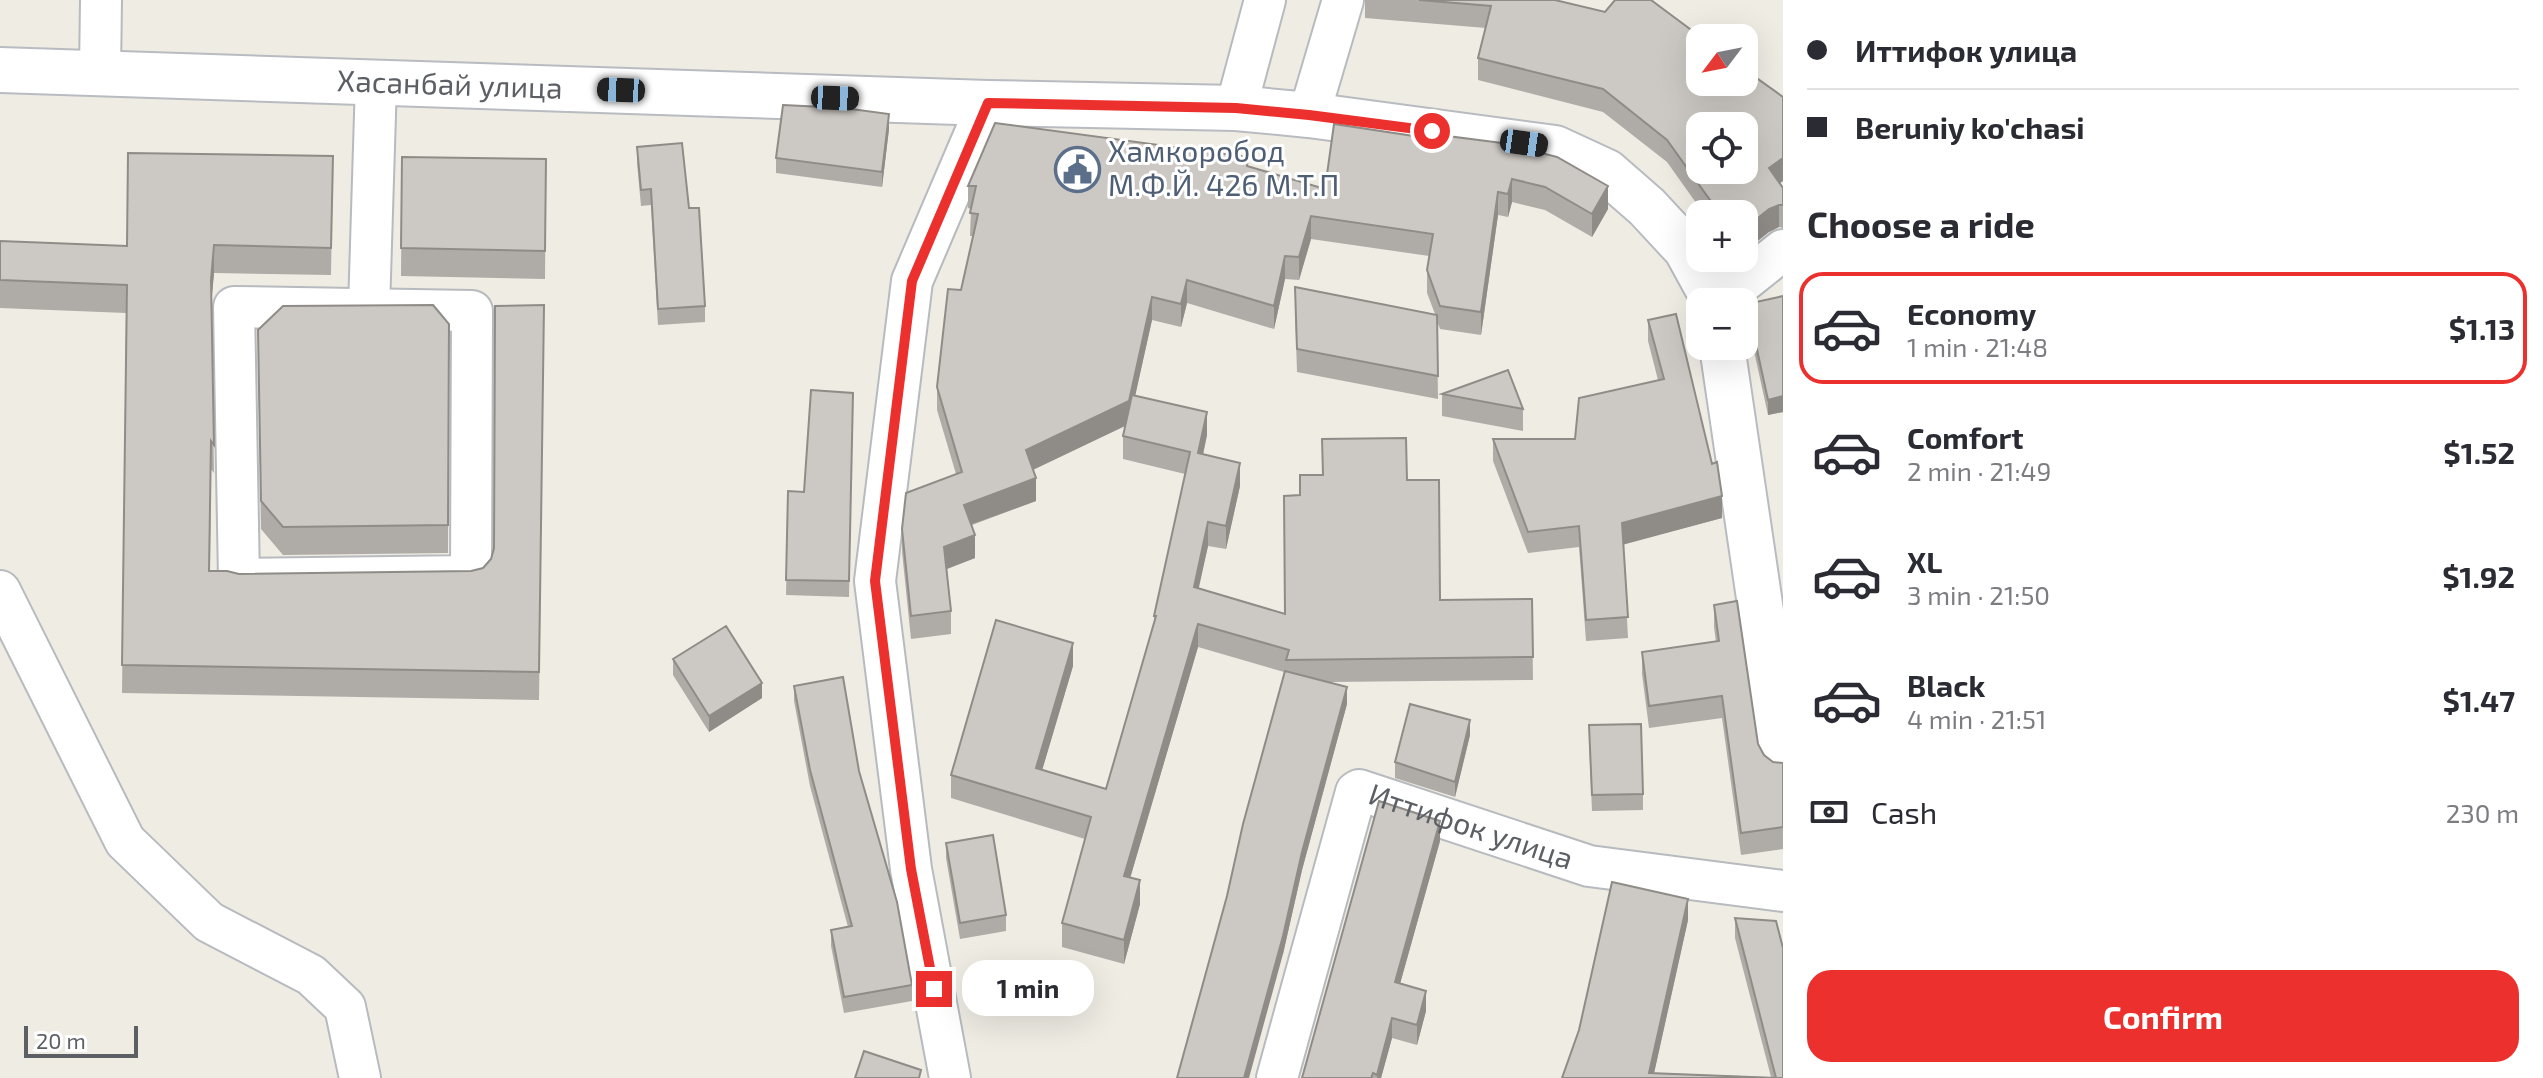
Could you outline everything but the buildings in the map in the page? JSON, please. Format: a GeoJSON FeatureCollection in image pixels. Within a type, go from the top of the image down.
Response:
{"type":"FeatureCollection","features":[{"type":"Feature","properties":{"kind":"street"},"geometry":{"type":"LineString","coordinates":[[100,72],[101,0]]}},
{"type":"Feature","properties":{"kind":"street"},"geometry":{"type":"LineString","coordinates":[[1265,0],[1236,108],[1555,148],[1607,172],[1647,207],[1686,249],[1708,288]]}},
{"type":"Feature","properties":{"kind":"street"},"geometry":{"type":"LineString","coordinates":[[1309,115],[1343,0]]}},
{"type":"Feature","properties":{"kind":"street","name":"Хасанбай улица"},"geometry":{"type":"LineString","coordinates":[[0,70],[988,103],[1236,108]]}},
{"type":"Feature","properties":{"kind":"street"},"geometry":{"type":"LineString","coordinates":[[369,309],[376,82]]}},
{"type":"Feature","properties":{"kind":"street"},"geometry":{"type":"LineString","coordinates":[[950,1078],[911,869],[875,581],[912,281],[988,103]]}},
{"type":"Feature","properties":{"kind":"street"},"geometry":{"type":"LineString","coordinates":[[1734,288],[1783,250]]}},
{"type":"Feature","properties":{"kind":"street"},"geometry":{"type":"LineString","coordinates":[[234,307],[369,309],[472,311],[471,576],[239,579],[234,307]]}},
{"type":"Feature","properties":{"kind":"street"},"geometry":{"type":"LineString","coordinates":[[1724,360],[1783,761]]}},
{"type":"Feature","properties":{"kind":"street"},"geometry":{"type":"LineString","coordinates":[[0,591],[125,841],[209,922],[311,975],[345,1007],[360,1078]]}},
{"type":"Feature","properties":{"kind":"street","name":"Иттифок улица"},"geometry":{"type":"LineString","coordinates":[[1277,1078],[1359,790],[1589,866],[1783,891]]}},
{"type":"Feature","properties":{"kind":"place","name":"Хамкоробод М.Ф.Й. 426 М.Т.П"},"geometry":{"type":"Point","coordinates":[1077,169]}},
{"type":"Feature","properties":{"kind":"route"},"geometry":{"type":"LineString","coordinates":[[934,989],[911,869],[875,581],[912,281],[988,103],[1236,108],[1432,131]]}}]}
